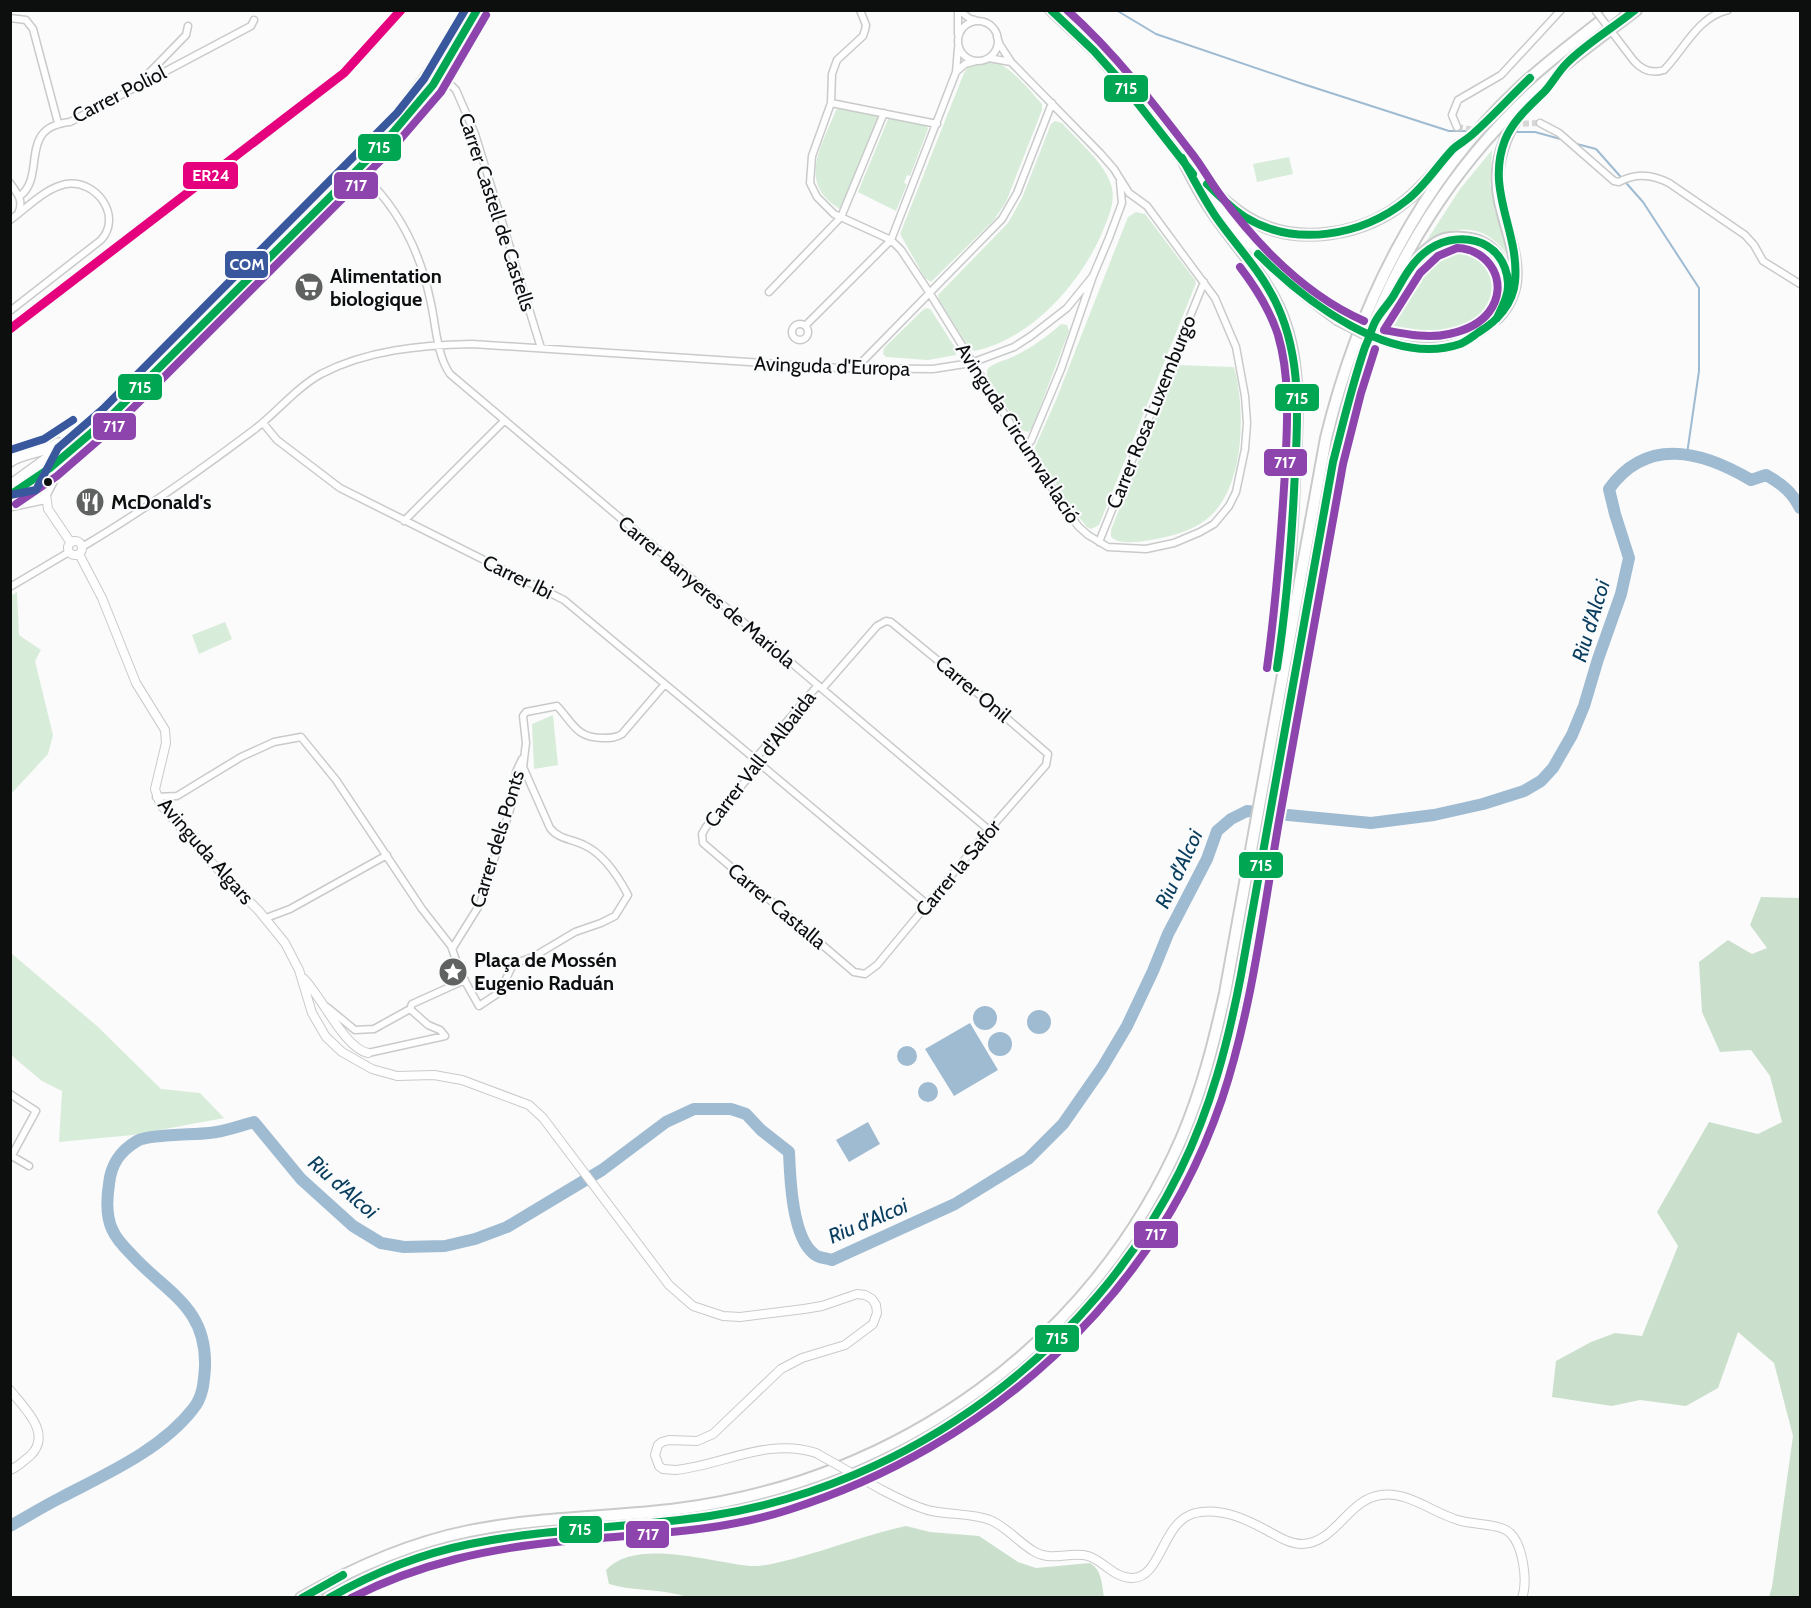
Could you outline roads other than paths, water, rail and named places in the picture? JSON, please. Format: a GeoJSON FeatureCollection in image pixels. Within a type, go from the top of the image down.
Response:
{"type":"FeatureCollection","features":[{"type":"Feature","properties":{"kind":"highway"},"geometry":{"type":"LineString","coordinates":[[302,1598],[351,1571],[407,1548],[451,1535],[542,1520],[678,1509],[761,1493],[819,1476],[874,1453],[919,1430],[996,1379],[1074,1305],[1117,1253],[1171,1161],[1187,1124],[1210,1055],[1225,993],[1269,746],[1270,711],[1326,438],[1337,394],[1361,325],[1388,266],[1422,204],[1477,131],[1539,70],[1614,10]]}},
{"type":"Feature","properties":{"kind":"highway"},"geometry":{"type":"LineString","coordinates":[[328,1598],[355,1583],[434,1552],[488,1540],[707,1517],[781,1501],[876,1466],[954,1423],[990,1398],[1035,1360],[1086,1309],[1116,1274],[1145,1232],[1171,1188],[1200,1125],[1214,1087],[1239,987],[1334,462],[1349,397],[1377,317],[1426,222],[1460,170],[1534,91],[1636,10]]}},
{"type":"Feature","properties":{"kind":"highway"},"geometry":{"type":"LineString","coordinates":[[1497,318],[1505,310],[1510,299],[1515,284],[1516,269],[1498,184],[1498,166],[1502,148],[1511,128],[1526,106],[1550,84],[1561,69]]}},
{"type":"Feature","properties":{"kind":"highway"},"geometry":{"type":"LineString","coordinates":[[1182,158],[1221,199],[1247,218],[1286,232],[1305,235],[1322,234],[1362,226],[1394,210],[1409,199],[1460,143],[1477,131]]}},
{"type":"Feature","properties":{"kind":"highway"},"geometry":{"type":"LineString","coordinates":[[1182,158],[1208,205],[1263,280],[1278,306],[1288,333],[1293,357],[1296,416],[1295,467],[1283,656]]}},
{"type":"Feature","properties":{"kind":"highway"},"geometry":{"type":"LineString","coordinates":[[1377,317],[1388,306],[1413,264],[1424,252],[1437,243],[1456,237],[1480,242],[1497,254],[1503,263],[1508,284],[1506,298],[1497,318]]}},
{"type":"Feature","properties":{"kind":"main road"},"geometry":{"type":"LineString","coordinates":[[40,469],[393,120],[426,78],[466,10]]}},
{"type":"Feature","properties":{"kind":"main road"},"geometry":{"type":"LineString","coordinates":[[30,502],[12,488],[66,455],[110,417],[398,128],[433,85],[477,10]]}},
{"type":"Feature","properties":{"kind":"main road"},"geometry":{"type":"LineString","coordinates":[[1050,10],[1094,51],[1182,158],[1217,208],[1265,261],[1299,292],[1337,320],[1364,334],[1399,345],[1426,348],[1458,344],[1482,332],[1497,318]]}},
{"type":"Feature","properties":{"kind":"main road"},"geometry":{"type":"LineString","coordinates":[[10,462],[49,449],[68,434],[85,426]]}},
{"type":"Feature","properties":{"kind":"main road"},"geometry":{"type":"LineString","coordinates":[[10,506],[43,499],[66,455]]}},
{"type":"Feature","properties":{"kind":"main road"},"geometry":{"type":"LineString","coordinates":[[24,457],[32,459],[48,478],[48,492]]}},
{"type":"Feature","properties":{"kind":"street","name":"Avinguda Circumval·lació"},"geometry":{"type":"LineString","coordinates":[[860,10],[866,25],[865,30],[863,36],[837,60],[832,74],[831,103],[812,156],[810,183],[822,203],[834,214],[891,240],[901,250],[1066,513],[1078,526],[1108,547],[1133,549],[1174,543],[1214,524],[1229,506],[1236,492],[1245,449],[1247,423],[1245,396],[1236,346],[1215,298],[1147,206],[1129,193],[1114,169],[1100,153],[1011,62],[1000,45],[998,37]]}},
{"type":"Feature","properties":{"kind":"street"},"geometry":{"type":"LineString","coordinates":[[958,10],[970,19],[988,23],[993,28],[998,37],[997,47],[994,53],[986,59]]}},
{"type":"Feature","properties":{"kind":"street"},"geometry":{"type":"LineString","coordinates":[[805,326],[846,288],[891,240],[956,72],[958,10]]}},
{"type":"Feature","properties":{"kind":"street"},"geometry":{"type":"LineString","coordinates":[[1457,127],[1452,115],[1458,100],[1501,75],[1560,10]]}},
{"type":"Feature","properties":{"kind":"street"},"geometry":{"type":"LineString","coordinates":[[1595,10],[1634,61],[1642,69],[1649,71],[1664,70],[1695,30],[1728,10]]}},
{"type":"Feature","properties":{"kind":"street"},"geometry":{"type":"LineString","coordinates":[[10,18],[26,20],[33,29],[58,123]]}},
{"type":"Feature","properties":{"kind":"street","name":"Carrer Poliol"},"geometry":{"type":"LineString","coordinates":[[18,215],[21,206],[20,196],[27,189],[40,137],[48,128],[58,123],[70,122],[251,26],[254,20]]}},
{"type":"Feature","properties":{"kind":"street"},"geometry":{"type":"LineString","coordinates":[[958,35],[962,27],[968,23],[979,21]]}},
{"type":"Feature","properties":{"kind":"street"},"geometry":{"type":"LineString","coordinates":[[149,80],[147,75],[186,35],[188,26]]}},
{"type":"Feature","properties":{"kind":"street"},"geometry":{"type":"LineString","coordinates":[[958,44],[963,55],[970,60],[977,61]]}},
{"type":"Feature","properties":{"kind":"street"},"geometry":{"type":"LineString","coordinates":[[956,72],[965,64],[986,59],[993,58],[1011,62]]}},
{"type":"Feature","properties":{"kind":"street","name":"Carrer Castell de Castells"},"geometry":{"type":"LineString","coordinates":[[446,80],[456,90],[475,134],[541,348]]}},
{"type":"Feature","properties":{"kind":"street"},"geometry":{"type":"LineString","coordinates":[[831,103],[937,124]]}},
{"type":"Feature","properties":{"kind":"street"},"geometry":{"type":"LineString","coordinates":[[857,367],[996,227],[1008,211],[1052,103]]}},
{"type":"Feature","properties":{"kind":"street"},"geometry":{"type":"LineString","coordinates":[[769,292],[841,217],[884,113]]}},
{"type":"Feature","properties":{"kind":"street"},"geometry":{"type":"LineString","coordinates":[[1540,123],[1559,134],[1614,181],[1619,182],[1625,177],[1643,175],[1660,178],[1669,183],[1745,235],[1763,261],[1800,284]]}},
{"type":"Feature","properties":{"kind":"street","name":"Carrer Banyeres de Mariola"},"geometry":{"type":"LineString","coordinates":[[363,175],[391,205],[414,250],[430,297],[440,344],[450,374],[989,830]]}},
{"type":"Feature","properties":{"kind":"street"},"geometry":{"type":"LineString","coordinates":[[1025,447],[1031,441],[1061,369],[1093,276],[1122,203],[1119,178]]}},
{"type":"Feature","properties":{"kind":"street"},"geometry":{"type":"LineString","coordinates":[[10,183],[20,196]]}},
{"type":"Feature","properties":{"kind":"street"},"geometry":{"type":"LineString","coordinates":[[10,220],[56,187],[75,184],[93,190],[100,197],[107,210],[108,227],[101,240],[10,311]]}},
{"type":"Feature","properties":{"kind":"street","name":"Avinguda d'Europa"},"geometry":{"type":"LineString","coordinates":[[80,550],[139,514],[208,465],[263,423],[308,383],[322,374],[380,353],[440,344],[541,348],[840,368],[933,369],[971,363],[1014,347],[1066,308],[1093,276]]}},
{"type":"Feature","properties":{"kind":"street","name":"Carrer Rosa Luxemburgo"},"geometry":{"type":"LineString","coordinates":[[1099,542],[1204,282]]}},
{"type":"Feature","properties":{"kind":"street"},"geometry":{"type":"LineString","coordinates":[[405,521],[504,422]]}},
{"type":"Feature","properties":{"kind":"street","name":"Carrer Ibi"},"geometry":{"type":"LineString","coordinates":[[263,423],[277,440],[332,482],[564,600],[928,905]]}},
{"type":"Feature","properties":{"kind":"street"},"geometry":{"type":"LineString","coordinates":[[10,587],[70,547],[77,542],[80,550],[73,555],[70,547],[48,509],[48,492]]}},
{"type":"Feature","properties":{"kind":"street"},"geometry":{"type":"LineString","coordinates":[[30,502],[48,509]]}},
{"type":"Feature","properties":{"kind":"street","name":"Avinguda Algars"},"geometry":{"type":"LineString","coordinates":[[80,550],[102,598],[132,675],[165,730],[165,743],[155,780],[156,797],[170,817],[266,918],[290,951],[319,1026],[331,1042],[350,1057],[372,1069],[388,1074],[444,1076],[462,1080],[529,1105],[540,1114],[675,1291],[687,1301],[708,1312],[740,1317],[822,1306],[857,1294],[865,1295],[874,1302],[877,1309],[875,1320],[853,1340],[836,1349],[802,1358],[780,1369],[713,1434],[698,1441],[669,1440],[658,1445],[655,1455],[659,1466],[663,1469],[676,1470],[774,1448],[792,1447],[816,1453],[882,1490],[920,1508],[991,1520],[1041,1554],[1058,1557],[1084,1555],[1118,1575],[1131,1578],[1137,1578],[1149,1570],[1176,1525],[1189,1515],[1207,1511],[1226,1513],[1286,1541],[1304,1544],[1325,1536],[1356,1508],[1373,1497],[1398,1496],[1460,1521],[1498,1527],[1510,1533],[1517,1545],[1524,1569],[1525,1585],[1522,1598]]}},
{"type":"Feature","properties":{"kind":"street","name":"Carrer Vall d'Albaida"},"geometry":{"type":"LineString","coordinates":[[702,834],[758,761],[820,687],[877,626],[886,621],[896,624]]}},
{"type":"Feature","properties":{"kind":"street","name":"Carrer Onil"},"geometry":{"type":"LineString","coordinates":[[896,624],[1048,754]]}},
{"type":"Feature","properties":{"kind":"street"},"geometry":{"type":"LineString","coordinates":[[156,797],[177,796],[241,757],[274,742],[301,737],[336,780],[422,909],[452,949],[479,1006],[500,992],[513,964],[533,957],[575,932],[615,916],[628,895],[616,874],[595,852],[585,845],[553,832],[525,772],[523,759],[526,743],[522,723],[524,714],[557,706],[576,730],[582,734],[594,738],[616,737],[622,734],[665,684]]}},
{"type":"Feature","properties":{"kind":"street","name":"Carrer la Safor"},"geometry":{"type":"LineString","coordinates":[[860,974],[870,972],[928,905],[1046,765],[1048,754]]}},
{"type":"Feature","properties":{"kind":"street","name":"Carrer dels Ponts"},"geometry":{"type":"LineString","coordinates":[[452,949],[480,904],[513,800],[516,772],[523,759]]}},
{"type":"Feature","properties":{"kind":"street","name":"Carrer Castalla"},"geometry":{"type":"LineString","coordinates":[[702,834],[703,843],[854,972],[860,974]]}},
{"type":"Feature","properties":{"kind":"street"},"geometry":{"type":"LineString","coordinates":[[266,918],[290,909],[387,855]]}},
{"type":"Feature","properties":{"kind":"street","name":"Avinguda Algars"},"geometry":{"type":"LineString","coordinates":[[301,976],[356,1048],[368,1053]]}},
{"type":"Feature","properties":{"kind":"street"},"geometry":{"type":"LineString","coordinates":[[319,1001],[355,1030],[374,1029],[410,1009],[412,1004],[465,980]]}},
{"type":"Feature","properties":{"kind":"street"},"geometry":{"type":"LineString","coordinates":[[368,1053],[445,1036],[410,1009]]}},
{"type":"Feature","properties":{"kind":"street"},"geometry":{"type":"LineString","coordinates":[[10,1094],[36,1111],[11,1155],[29,1166]]}},
{"type":"Feature","properties":{"kind":"street"},"geometry":{"type":"LineString","coordinates":[[10,1390],[36,1423],[39,1436],[34,1452],[18,1467],[10,1470]]}},
{"type":"Feature","properties":{"kind":"water"},"geometry":{"type":"Polygon","coordinates":[[[985,1006],[990,1007],[996,1013],[996,1023],[990,1029],[985,1030],[980,1029],[974,1023],[973,1018],[974,1013],[980,1007],[985,1006]]]}},
{"type":"Feature","properties":{"kind":"water"},"geometry":{"type":"Polygon","coordinates":[[[1034,1010],[1044,1010],[1051,1017],[1051,1027],[1044,1034],[1034,1034],[1027,1027],[1027,1017],[1034,1010]]]}},
{"type":"Feature","properties":{"kind":"water"},"geometry":{"type":"Polygon","coordinates":[[[970,1023],[998,1070],[954,1096],[925,1049],[970,1023]]]}},
{"type":"Feature","properties":{"kind":"water"},"geometry":{"type":"Polygon","coordinates":[[[1000,1032],[1009,1035],[1012,1044],[1009,1053],[1000,1056],[991,1053],[988,1044],[991,1035],[1000,1032]]]}},
{"type":"Feature","properties":{"kind":"water"},"geometry":{"type":"Polygon","coordinates":[[[907,1046],[914,1049],[917,1056],[914,1063],[907,1066],[900,1063],[897,1056],[900,1049],[907,1046]]]}},
{"type":"Feature","properties":{"kind":"water"},"geometry":{"type":"Polygon","coordinates":[[[928,1082],[935,1085],[938,1092],[935,1099],[928,1102],[921,1099],[918,1092],[921,1085],[928,1082]]]}},
{"type":"Feature","properties":{"kind":"water"},"geometry":{"type":"Polygon","coordinates":[[[868,1122],[880,1144],[849,1162],[836,1140],[868,1122]]]}},
{"type":"Feature","properties":{"kind":"waterway"},"geometry":{"type":"LineString","coordinates":[[1116,10],[1156,34],[1303,84],[1449,131],[1472,131]]}},
{"type":"Feature","properties":{"kind":"waterway"},"geometry":{"type":"LineString","coordinates":[[1514,132],[1535,132],[1564,140]]}},
{"type":"Feature","properties":{"kind":"waterway"},"geometry":{"type":"LineString","coordinates":[[1573,143],[1596,149],[1643,202],[1699,288],[1699,371],[1687,454]]}},
{"type":"Feature","properties":{"kind":"waterway","name":"Riu d'Alcoi"},"geometry":{"type":"LineString","coordinates":[[10,1526],[149,1449],[180,1424],[193,1409],[201,1394],[205,1367],[204,1346],[192,1315],[182,1302],[123,1246],[110,1224],[107,1201],[112,1170],[121,1154],[137,1141],[161,1136],[215,1132],[254,1122],[301,1179],[353,1226],[381,1243],[404,1247],[445,1246],[475,1239],[507,1227],[602,1170],[666,1122],[694,1109],[731,1109],[746,1114],[761,1130],[789,1152],[794,1206],[801,1235],[814,1254],[832,1260],[955,1204],[1028,1159],[1063,1124],[1102,1068],[1127,1026],[1168,934],[1207,859],[1217,831],[1231,819],[1247,811],[1371,823],[1434,815],[1483,804],[1524,791],[1541,781],[1553,768],[1572,735],[1584,706],[1621,594],[1629,558],[1609,489],[1624,472],[1640,461],[1658,455],[1695,456],[1751,480],[1766,475],[1786,489],[1800,508]]}},
{"type":"Feature","properties":{"kind":"tunnel"},"geometry":{"type":"LineString","coordinates":[[1514,124],[1540,123]]}},
{"type":"Feature","properties":{"kind":"tunnel"},"geometry":{"type":"LineString","coordinates":[[1457,127],[1476,130],[1496,128]]}},
{"type":"Feature","properties":{"kind":"place","name":"Alimentation biologique"},"geometry":{"type":"Point","coordinates":[309,287]}},
{"type":"Feature","properties":{"kind":"place","name":"McDonald's"},"geometry":{"type":"Point","coordinates":[90,502]}},
{"type":"Feature","properties":{"kind":"place","name":"Plaça de Mossén Eugenio Raduán"},"geometry":{"type":"Point","coordinates":[453,972]}}]}
